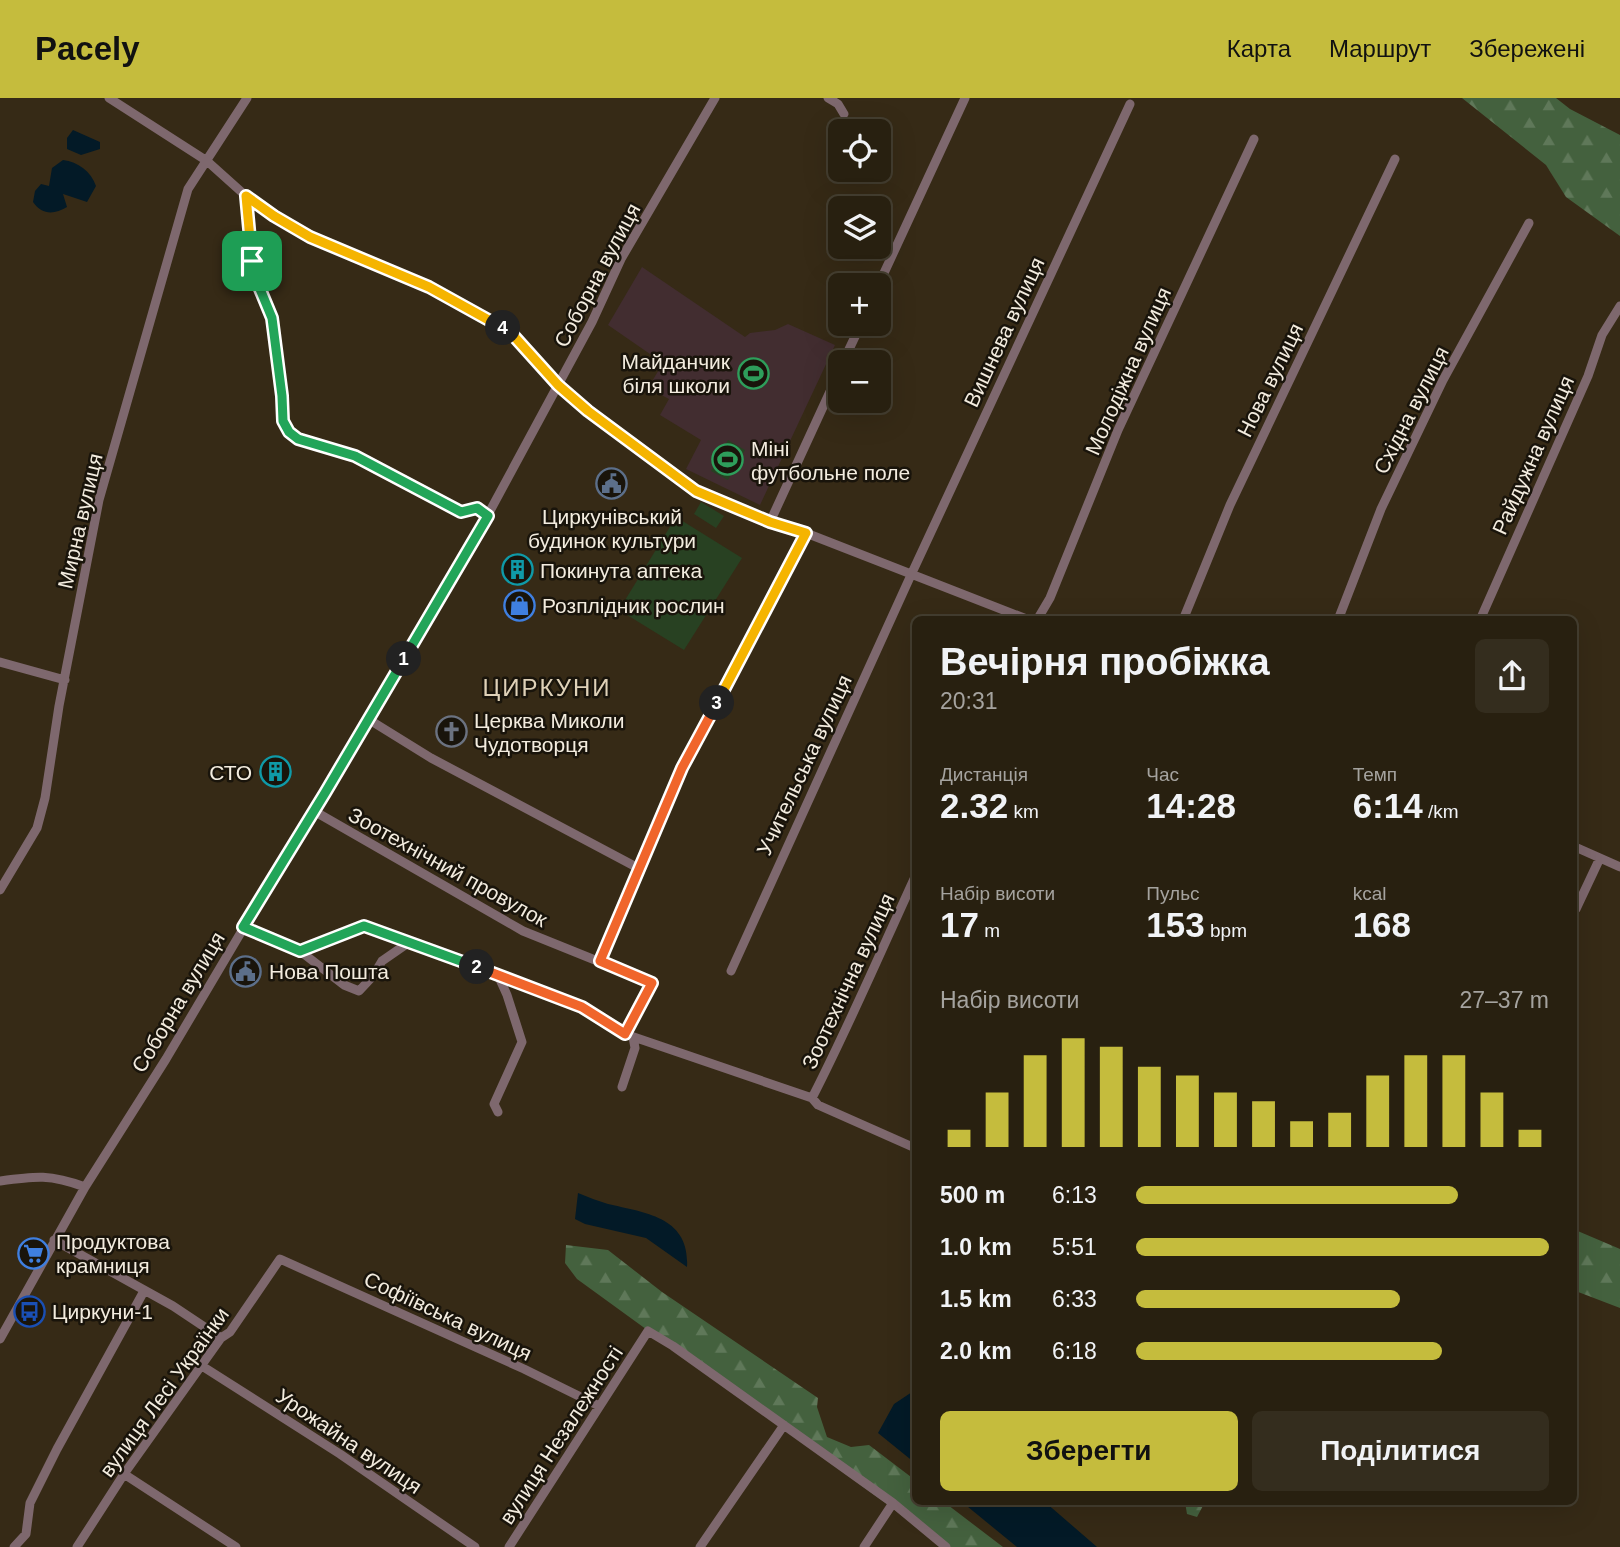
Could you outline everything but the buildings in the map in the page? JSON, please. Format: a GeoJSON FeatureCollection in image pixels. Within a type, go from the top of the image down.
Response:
{"type":"FeatureCollection","features":[{"type":"Feature","properties":{"kind":"street"},"geometry":{"type":"LineString","coordinates":[[109,98],[207,161],[246,196],[274,216],[310,237],[429,287],[512,334],[558,385],[696,491],[770,522],[806,533],[1019,616]]}},
{"type":"Feature","properties":{"kind":"street","name":"Мирна вулиця"},"geometry":{"type":"LineString","coordinates":[[0,890],[37,828],[52,762],[99,500],[188,189],[247,98]]}},
{"type":"Feature","properties":{"kind":"street","name":"Соборна вулиця"},"geometry":{"type":"LineString","coordinates":[[0,1339],[85,1187],[166,1059],[488,516],[593,322],[621,259],[715,98]]}},
{"type":"Feature","properties":{"kind":"street"},"geometry":{"type":"LineString","coordinates":[[828,98],[838,104],[844,114]]}},
{"type":"Feature","properties":{"kind":"street"},"geometry":{"type":"LineString","coordinates":[[884,273],[965,98]]}},
{"type":"Feature","properties":{"kind":"street","name":"Вишнева вулиця"},"geometry":{"type":"LineString","coordinates":[[911,575],[1130,104]]}},
{"type":"Feature","properties":{"kind":"street","name":"Молодіжна вулиця"},"geometry":{"type":"LineString","coordinates":[[1039,616],[1118,430],[1254,139]]}},
{"type":"Feature","properties":{"kind":"street","name":"Нова вулиця"},"geometry":{"type":"LineString","coordinates":[[1185,616],[1230,505],[1395,159]]}},
{"type":"Feature","properties":{"kind":"street"},"geometry":{"type":"LineString","coordinates":[[246,196],[252,261],[272,318],[283,421],[289,432],[298,439],[355,456],[461,512],[477,508],[488,516]]}},
{"type":"Feature","properties":{"kind":"street","name":"Східна вулиця"},"geometry":{"type":"LineString","coordinates":[[1340,616],[1381,509],[1443,380],[1529,223]]}},
{"type":"Feature","properties":{"kind":"street","name":"Райдужна вулиця"},"geometry":{"type":"LineString","coordinates":[[1482,616],[1587,376],[1602,335],[1620,306]]}},
{"type":"Feature","properties":{"kind":"street"},"geometry":{"type":"LineString","coordinates":[[770,522],[828,396]]}},
{"type":"Feature","properties":{"kind":"street"},"geometry":{"type":"LineString","coordinates":[[600,961],[682,768],[806,533]]}},
{"type":"Feature","properties":{"kind":"street","name":"Учительська вулиця"},"geometry":{"type":"LineString","coordinates":[[731,971],[911,575]]}},
{"type":"Feature","properties":{"kind":"street"},"geometry":{"type":"LineString","coordinates":[[0,662],[65,680]]}},
{"type":"Feature","properties":{"kind":"street"},"geometry":{"type":"LineString","coordinates":[[368,719],[431,758],[640,869]]}},
{"type":"Feature","properties":{"kind":"street","name":"Зоотехнічний провулок"},"geometry":{"type":"LineString","coordinates":[[314,811],[523,931],[652,983],[629,1036]]}},
{"type":"Feature","properties":{"kind":"street"},"geometry":{"type":"LineString","coordinates":[[1577,848],[1620,867]]}},
{"type":"Feature","properties":{"kind":"street"},"geometry":{"type":"LineString","coordinates":[[1577,907],[1600,858]]}},
{"type":"Feature","properties":{"kind":"street","name":"Зоотехнічна вулиця"},"geometry":{"type":"LineString","coordinates":[[812,1098],[842,1041],[912,883]]}},
{"type":"Feature","properties":{"kind":"street"},"geometry":{"type":"LineString","coordinates":[[300,951],[364,926],[582,1007],[629,1036],[812,1098],[818,1105],[912,1147]]}},
{"type":"Feature","properties":{"kind":"street"},"geometry":{"type":"LineString","coordinates":[[243,927],[300,951],[344,985],[359,991],[382,961],[408,943]]}},
{"type":"Feature","properties":{"kind":"street"},"geometry":{"type":"LineString","coordinates":[[497,974],[507,995],[522,1042],[494,1104],[498,1112]]}},
{"type":"Feature","properties":{"kind":"street"},"geometry":{"type":"LineString","coordinates":[[622,1087],[635,1048],[629,1036]]}},
{"type":"Feature","properties":{"kind":"street"},"geometry":{"type":"LineString","coordinates":[[0,1181],[60,1177],[85,1187]]}},
{"type":"Feature","properties":{"kind":"street"},"geometry":{"type":"LineString","coordinates":[[54,1240],[221,1338]]}},
{"type":"Feature","properties":{"kind":"street","name":"вулиця Лесі Українки"},"geometry":{"type":"LineString","coordinates":[[77,1547],[124,1474],[280,1259]]}},
{"type":"Feature","properties":{"kind":"street","name":"Софіївська вулиця"},"geometry":{"type":"LineString","coordinates":[[280,1259],[524,1369],[599,1406]]}},
{"type":"Feature","properties":{"kind":"street"},"geometry":{"type":"LineString","coordinates":[[14,1547],[26,1534],[30,1503],[57,1449],[144,1291]]}},
{"type":"Feature","properties":{"kind":"street","name":"вулиця Незалежності"},"geometry":{"type":"LineString","coordinates":[[509,1547],[648,1331],[784,1425]]}},
{"type":"Feature","properties":{"kind":"street","name":"Урожайна вулиця"},"geometry":{"type":"LineString","coordinates":[[202,1366],[340,1454],[475,1547]]}},
{"type":"Feature","properties":{"kind":"street"},"geometry":{"type":"LineString","coordinates":[[700,1547],[784,1425],[893,1503],[946,1547]]}},
{"type":"Feature","properties":{"kind":"street"},"geometry":{"type":"LineString","coordinates":[[124,1474],[236,1547]]}},
{"type":"Feature","properties":{"kind":"street"},"geometry":{"type":"LineString","coordinates":[[864,1547],[893,1503]]}},
{"type":"Feature","properties":{"kind":"shaded area"},"geometry":{"type":"Polygon","coordinates":[[[642,267],[745,337],[750,333],[775,330],[788,324],[835,345],[833,350],[828,350],[828,360],[760,505],[686,469],[701,440],[660,415],[669,399],[648,388],[663,363],[608,325],[642,267]]]}},
{"type":"Feature","properties":{"kind":"green space"},"geometry":{"type":"Polygon","coordinates":[[[1462,98],[1556,98],[1570,109],[1620,135],[1620,236],[1566,197],[1546,165],[1462,98]]]}},
{"type":"Feature","properties":{"kind":"green space","name":"Майданчик біля школи"},"geometry":{"type":"Polygon","coordinates":[[[754,357],[767,365],[751,390],[739,381],[754,357]]]}},
{"type":"Feature","properties":{"kind":"green space","name":"Міні футбольне поле"},"geometry":{"type":"Polygon","coordinates":[[[728,440],[745,450],[728,480],[711,471],[728,440]]]}},
{"type":"Feature","properties":{"kind":"green space"},"geometry":{"type":"Polygon","coordinates":[[[701,502],[724,516],[716,528],[694,514],[701,502]]]}},
{"type":"Feature","properties":{"kind":"green space"},"geometry":{"type":"Polygon","coordinates":[[[676,517],[742,558],[684,650],[619,610],[676,517]]]}},
{"type":"Feature","properties":{"kind":"green space"},"geometry":{"type":"Polygon","coordinates":[[[1577,1231],[1620,1249],[1620,1308],[1577,1292],[1577,1231]]]}},
{"type":"Feature","properties":{"kind":"green space"},"geometry":{"type":"Polygon","coordinates":[[[566,1245],[608,1250],[662,1292],[818,1398],[817,1407],[827,1437],[851,1447],[869,1445],[912,1478],[912,1505],[948,1505],[1003,1547],[946,1547],[577,1279],[565,1263],[566,1245]]]}},
{"type":"Feature","properties":{"kind":"green space"},"geometry":{"type":"Polygon","coordinates":[[[1186,1505],[1203,1505],[1197,1517],[1187,1514],[1186,1505]]]}},
{"type":"Feature","properties":{"kind":"water"},"geometry":{"type":"Polygon","coordinates":[[[73,130],[100,142],[100,149],[81,155],[67,149],[67,138],[73,130]]]}},
{"type":"Feature","properties":{"kind":"water"},"geometry":{"type":"Polygon","coordinates":[[[63,160],[83,168],[96,186],[87,202],[63,194],[67,207],[53,212],[44,211],[33,202],[35,191],[41,184],[49,186],[52,168],[63,160]]]}},
{"type":"Feature","properties":{"kind":"water"},"geometry":{"type":"Polygon","coordinates":[[[578,1193],[663,1220],[681,1237],[686,1250],[687,1267],[646,1238],[585,1224],[575,1219],[578,1193]]]}},
{"type":"Feature","properties":{"kind":"water"},"geometry":{"type":"Polygon","coordinates":[[[912,1392],[912,1461],[878,1433],[894,1404],[912,1392]]]}},
{"type":"Feature","properties":{"kind":"water"},"geometry":{"type":"Polygon","coordinates":[[[966,1505],[1048,1505],[1097,1547],[1017,1547],[966,1505]]]}},
{"type":"Feature","properties":{"kind":"place","name":"Майданчик біля школи"},"geometry":{"type":"Point","coordinates":[753,373]}},
{"type":"Feature","properties":{"kind":"place","name":"Міні футбольне поле"},"geometry":{"type":"Point","coordinates":[728,460]}},
{"type":"Feature","properties":{"kind":"place","name":"Циркунівський будинок культури"},"geometry":{"type":"Point","coordinates":[612,484]}},
{"type":"Feature","properties":{"kind":"place","name":"Покинута аптека"},"geometry":{"type":"Point","coordinates":[517,570]}},
{"type":"Feature","properties":{"kind":"place","name":"Розплідник рослин"},"geometry":{"type":"Point","coordinates":[519,605]}},
{"type":"Feature","properties":{"kind":"place","name":"Церква Миколи Чудотворця"},"geometry":{"type":"Point","coordinates":[451,732]}},
{"type":"Feature","properties":{"kind":"place","name":"СТО"},"geometry":{"type":"Point","coordinates":[275,772]}},
{"type":"Feature","properties":{"kind":"place","name":"Нова Пошта"},"geometry":{"type":"Point","coordinates":[246,971]}},
{"type":"Feature","properties":{"kind":"place","name":"Продуктова крамниця"},"geometry":{"type":"Point","coordinates":[33,1253]}},
{"type":"Feature","properties":{"kind":"place","name":"Циркуни-1"},"geometry":{"type":"Point","coordinates":[29,1311]}},
{"type":"Feature","properties":{"kind":"district","name":"ЦИРКУНИ"},"geometry":{"type":"Point","coordinates":[547,687]}},
{"type":"Feature","properties":{"kind":"route"},"geometry":{"type":"LineString","coordinates":[[246,196],[310,237],[429,287],[512,334],[558,385],[588,411],[696,491],[770,522],[806,533],[682,768],[600,961],[652,983],[625,1034],[582,1007],[364,926],[300,951],[243,927],[488,516],[477,508],[461,512],[355,456],[298,439],[289,432],[283,421],[272,318],[252,261],[246,196]]}}]}
